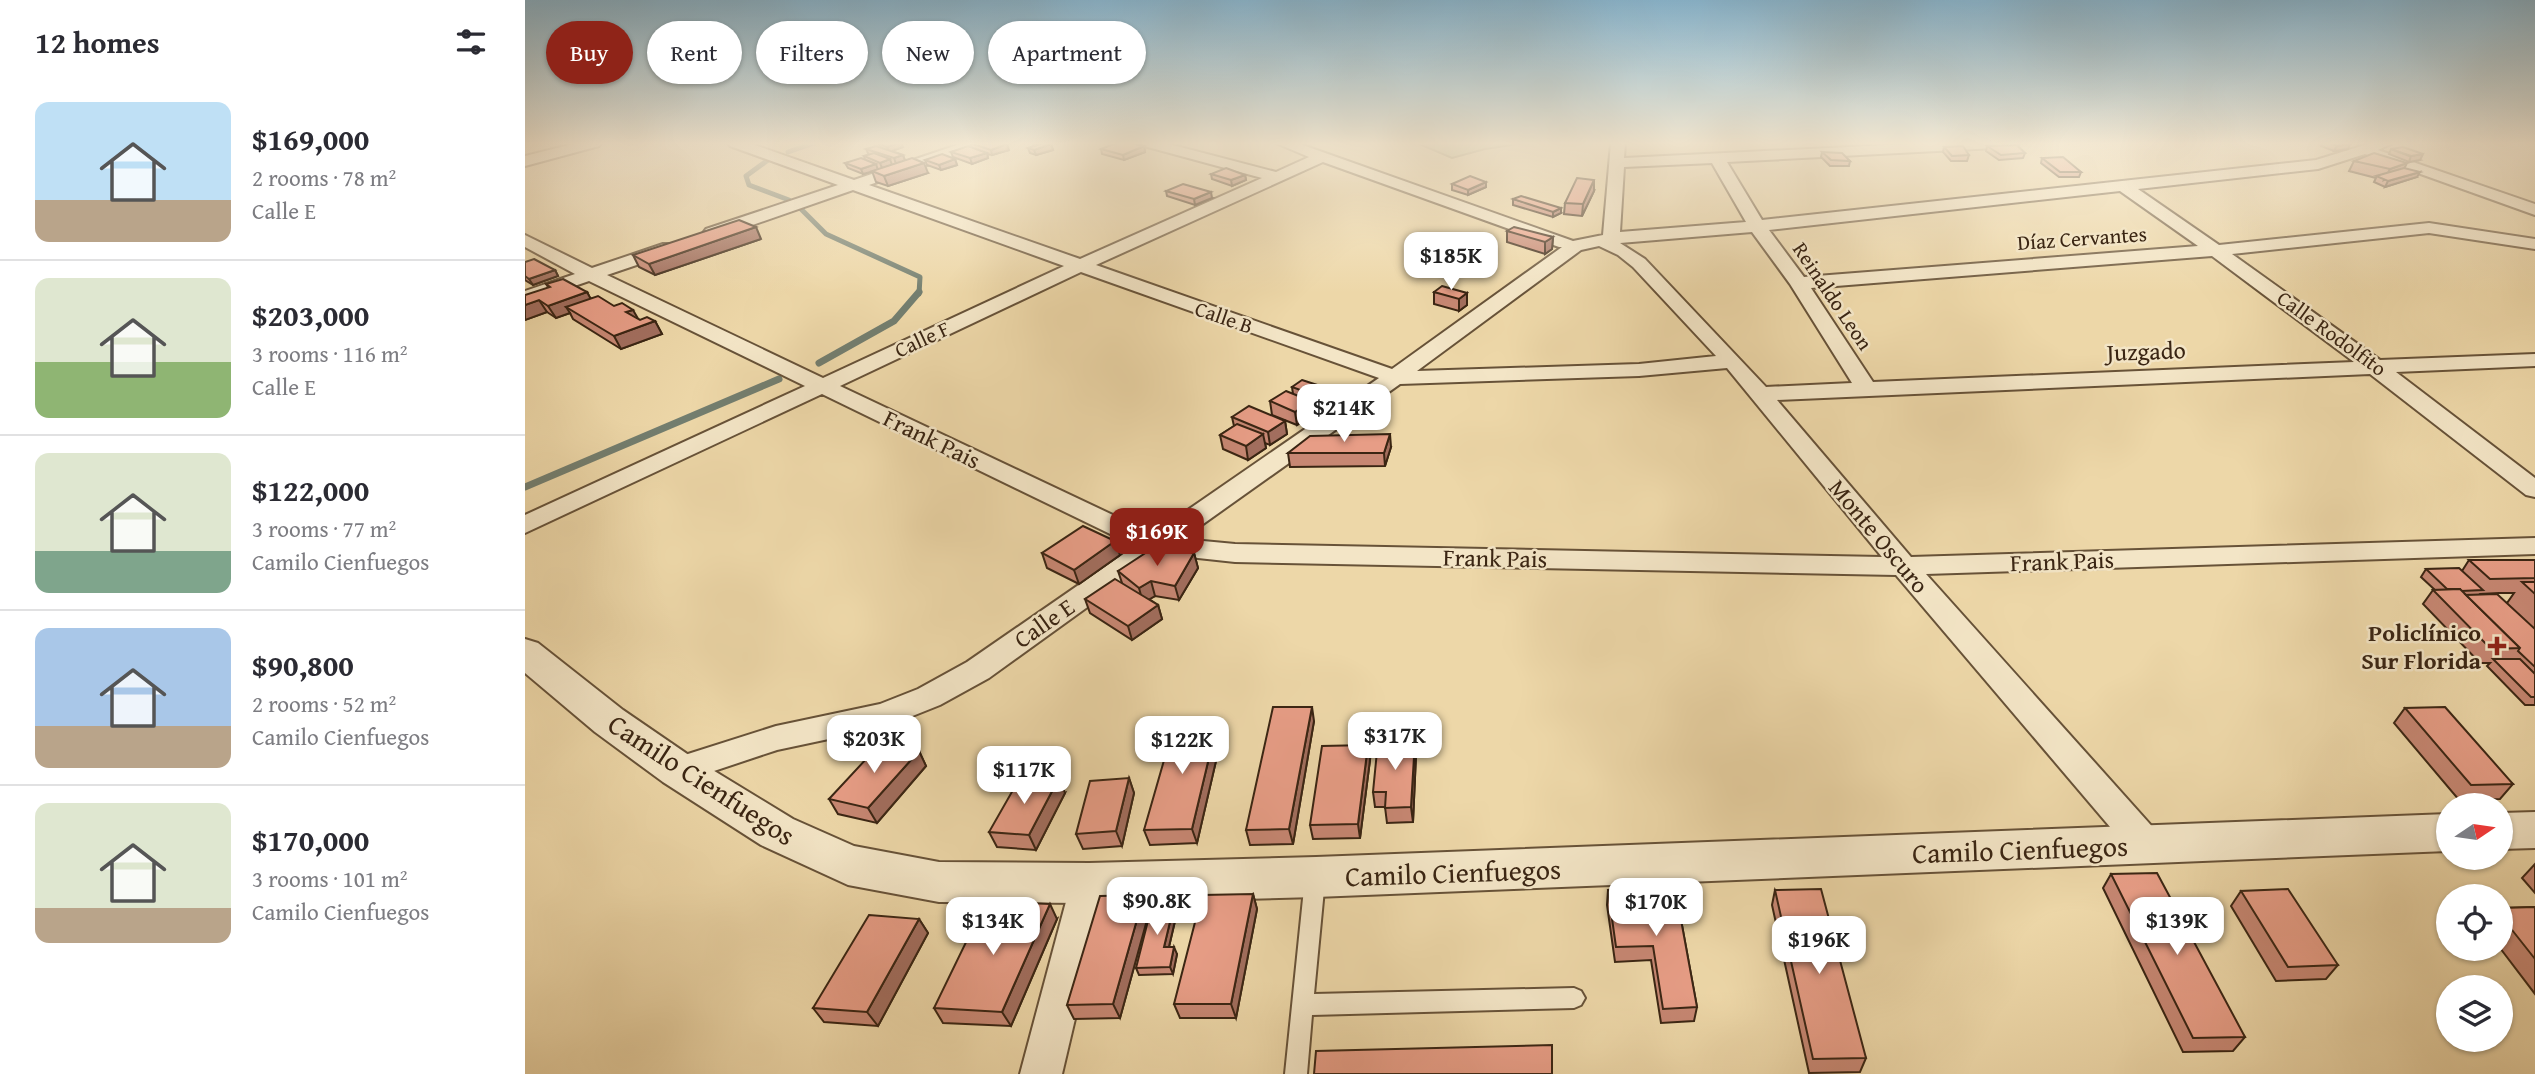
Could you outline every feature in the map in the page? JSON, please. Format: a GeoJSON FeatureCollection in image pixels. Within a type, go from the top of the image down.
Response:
{"type":"FeatureCollection","features":[{"type":"Feature","properties":{"kind":"street"},"geometry":{"type":"LineString","coordinates":[[525,297],[831,193]]}},
{"type":"Feature","properties":{"kind":"street","name":"Calle B"},"geometry":{"type":"LineString","coordinates":[[872,193],[1395,377],[1613,371],[1732,361]]}},
{"type":"Feature","properties":{"kind":"street","name":"Calle F"},"geometry":{"type":"LineString","coordinates":[[525,525],[821,385],[1241,193]]}},
{"type":"Feature","properties":{"kind":"street"},"geometry":{"type":"LineString","coordinates":[[1424,193],[1574,246],[1606,240],[2057,193]]}},
{"type":"Feature","properties":{"kind":"street"},"geometry":{"type":"LineString","coordinates":[[1606,240],[1612,193]]}},
{"type":"Feature","properties":{"kind":"street","name":"Reinaldo Leon"},"geometry":{"type":"LineString","coordinates":[[1738,193],[1866,389]]}},
{"type":"Feature","properties":{"kind":"street","name":"Calle Rodolfito"},"geometry":{"type":"LineString","coordinates":[[2133,193],[2218,250],[2380,368],[2535,490]]}},
{"type":"Feature","properties":{"kind":"street"},"geometry":{"type":"LineString","coordinates":[[2487,193],[2535,210]]}},
{"type":"Feature","properties":{"kind":"street","name":"Díaz Cervantes"},"geometry":{"type":"LineString","coordinates":[[1799,283],[2218,250],[2429,228],[2535,244]]}},
{"type":"Feature","properties":{"kind":"street","name":"Frank Pais"},"geometry":{"type":"LineString","coordinates":[[525,240],[591,275],[1154,545],[1235,553],[1904,566],[2535,546]]}},
{"type":"Feature","properties":{"kind":"street","name":"Monte Oscuro"},"geometry":{"type":"LineString","coordinates":[[1606,240],[1639,263],[1732,361],[1904,566],[2145,843]]}},
{"type":"Feature","properties":{"kind":"street","name":"Calle E"},"geometry":{"type":"LineString","coordinates":[[678,770],[776,738],[885,715],[978,670],[1395,377],[1574,246]]}},
{"type":"Feature","properties":{"kind":"street","name":"Juzgado"},"geometry":{"type":"LineString","coordinates":[[1759,394],[2535,360]]}},
{"type":"Feature","properties":{"kind":"street","name":"Camilo Cienfuegos"},"geometry":{"type":"LineString","coordinates":[[525,652],[609,721],[678,770],[777,832],[848,865],[939,882],[1089,883],[1315,877],[2436,833]]}},
{"type":"Feature","properties":{"kind":"street"},"geometry":{"type":"LineString","coordinates":[[2513,831],[2535,830]]}},
{"type":"Feature","properties":{"kind":"street"},"geometry":{"type":"LineString","coordinates":[[1041,1074],[1089,883]]}},
{"type":"Feature","properties":{"kind":"lane"},"geometry":{"type":"LineString","coordinates":[[1296,1074],[1315,877]]}},
{"type":"Feature","properties":{"kind":"lane"},"geometry":{"type":"LineString","coordinates":[[1303,1005],[1574,998]]}},
{"type":"Feature","properties":{"kind":"building"},"geometry":{"type":"Polygon","coordinates":[[[1173,193],[1208,193],[1194,199],[1173,193]]]}},
{"type":"Feature","properties":{"kind":"building"},"geometry":{"type":"Polygon","coordinates":[[[1570,193],[1588,193],[1583,204],[1565,203],[1570,193]]]}},
{"type":"Feature","properties":{"kind":"building"},"geometry":{"type":"Polygon","coordinates":[[[1521,196],[1561,208],[1553,212],[1513,199],[1521,196]]]}},
{"type":"Feature","properties":{"kind":"building"},"geometry":{"type":"Polygon","coordinates":[[[739,220],[756,227],[649,264],[633,255],[739,220]]]}},
{"type":"Feature","properties":{"kind":"building"},"geometry":{"type":"Polygon","coordinates":[[[1514,227],[1553,237],[1545,242],[1507,231],[1514,227]]]}},
{"type":"Feature","properties":{"kind":"building"},"geometry":{"type":"Polygon","coordinates":[[[534,259],[555,270],[529,279],[525,276],[525,262],[534,259]]]}},
{"type":"Feature","properties":{"kind":"building"},"geometry":{"type":"Polygon","coordinates":[[[563,279],[587,292],[548,306],[539,300],[525,305],[525,295],[550,287],[546,284],[563,279]]]}},
{"type":"Feature","properties":{"kind":"building"},"geometry":{"type":"Polygon","coordinates":[[[1442,286],[1467,293],[1459,299],[1434,292],[1442,286]]]}},
{"type":"Feature","properties":{"kind":"building"},"geometry":{"type":"Polygon","coordinates":[[[598,296],[614,306],[622,303],[633,310],[626,312],[640,320],[647,317],[655,321],[614,336],[566,307],[598,296]]]}},
{"type":"Feature","properties":{"kind":"building"},"geometry":{"type":"Polygon","coordinates":[[[1302,380],[1330,389],[1319,397],[1292,387],[1302,380]]]}},
{"type":"Feature","properties":{"kind":"building"},"geometry":{"type":"Polygon","coordinates":[[[1286,391],[1311,401],[1295,412],[1270,401],[1286,391]]]}},
{"type":"Feature","properties":{"kind":"building"},"geometry":{"type":"Polygon","coordinates":[[[1249,406],[1285,421],[1268,432],[1232,417],[1249,406]]]}},
{"type":"Feature","properties":{"kind":"building"},"geometry":{"type":"Polygon","coordinates":[[[1237,424],[1263,434],[1246,446],[1220,435],[1237,424]]]}},
{"type":"Feature","properties":{"kind":"building"},"geometry":{"type":"Polygon","coordinates":[[[1390,434],[1384,453],[1288,453],[1310,436],[1390,434]]]}},
{"type":"Feature","properties":{"kind":"building"},"geometry":{"type":"Polygon","coordinates":[[[1083,526],[1115,541],[1074,570],[1042,553],[1083,526]]]}},
{"type":"Feature","properties":{"kind":"building"},"geometry":{"type":"Polygon","coordinates":[[[1147,552],[1194,553],[1175,586],[1151,581],[1139,588],[1118,571],[1147,552]]]}},
{"type":"Feature","properties":{"kind":"building"},"geometry":{"type":"Polygon","coordinates":[[[2469,560],[2535,560],[2535,578],[2490,579],[2469,560]]]}},
{"type":"Feature","properties":{"kind":"building"},"geometry":{"type":"Polygon","coordinates":[[[2459,568],[2483,590],[2447,589],[2426,569],[2459,568]]]}},
{"type":"Feature","properties":{"kind":"building"},"geometry":{"type":"Polygon","coordinates":[[[1115,579],[1158,605],[1128,626],[1085,599],[1115,579]]]}},
{"type":"Feature","properties":{"kind":"building"},"geometry":{"type":"Polygon","coordinates":[[[2522,582],[2535,582],[2535,594],[2522,582]]]}},
{"type":"Feature","properties":{"kind":"building"},"geometry":{"type":"Polygon","coordinates":[[[2460,589],[2520,648],[2491,649],[2433,590],[2460,589]]]}},
{"type":"Feature","properties":{"kind":"building"},"geometry":{"type":"Polygon","coordinates":[[[2497,594],[2535,629],[2535,667],[2518,651],[2520,648],[2466,595],[2497,594]]]}},
{"type":"Feature","properties":{"kind":"building"},"geometry":{"type":"Polygon","coordinates":[[[2493,659],[2520,659],[2535,674],[2535,697],[2531,697],[2493,659]]]}},
{"type":"Feature","properties":{"kind":"building"},"geometry":{"type":"Polygon","coordinates":[[[1273,707],[1312,707],[1289,829],[1246,830],[1273,707]]]}},
{"type":"Feature","properties":{"kind":"building"},"geometry":{"type":"Polygon","coordinates":[[[2445,707],[2513,784],[2471,785],[2405,708],[2445,707]]]}},
{"type":"Feature","properties":{"kind":"building"},"geometry":{"type":"Polygon","coordinates":[[[1218,720],[1192,829],[1144,830],[1175,722],[1218,720]]]}},
{"type":"Feature","properties":{"kind":"building"},"geometry":{"type":"Polygon","coordinates":[[[1415,740],[1411,807],[1385,808],[1386,792],[1373,792],[1378,741],[1415,740]]]}},
{"type":"Feature","properties":{"kind":"building"},"geometry":{"type":"Polygon","coordinates":[[[881,743],[919,751],[868,808],[829,799],[881,743]]]}},
{"type":"Feature","properties":{"kind":"building"},"geometry":{"type":"Polygon","coordinates":[[[1368,745],[1358,824],[1310,825],[1322,746],[1368,745]]]}},
{"type":"Feature","properties":{"kind":"building"},"geometry":{"type":"Polygon","coordinates":[[[1021,776],[1059,778],[1029,835],[989,832],[1021,776]]]}},
{"type":"Feature","properties":{"kind":"building"},"geometry":{"type":"Polygon","coordinates":[[[1129,778],[1116,831],[1076,834],[1090,781],[1129,778]]]}},
{"type":"Feature","properties":{"kind":"building"},"geometry":{"type":"Polygon","coordinates":[[[2157,873],[2245,1037],[2193,1038],[2111,874],[2157,873]]]}},
{"type":"Feature","properties":{"kind":"building"},"geometry":{"type":"Polygon","coordinates":[[[1675,887],[1697,1007],[1663,1009],[1653,946],[1616,947],[1608,890],[1675,887]]]}},
{"type":"Feature","properties":{"kind":"building"},"geometry":{"type":"Polygon","coordinates":[[[1821,889],[1866,1058],[1813,1059],[1775,890],[1821,889]]]}},
{"type":"Feature","properties":{"kind":"building"},"geometry":{"type":"Polygon","coordinates":[[[2288,889],[2338,965],[2288,967],[2241,891],[2288,889]]]}},
{"type":"Feature","properties":{"kind":"building"},"geometry":{"type":"Polygon","coordinates":[[[1253,894],[1231,1004],[1174,1004],[1202,895],[1253,894]]]}},
{"type":"Feature","properties":{"kind":"building"},"geometry":{"type":"Polygon","coordinates":[[[1144,895],[1113,1004],[1067,1005],[1100,896],[1144,895]]]}},
{"type":"Feature","properties":{"kind":"building"},"geometry":{"type":"Polygon","coordinates":[[[986,901],[1050,904],[1002,1012],[934,1008],[986,901]]]}},
{"type":"Feature","properties":{"kind":"building"},"geometry":{"type":"Polygon","coordinates":[[[1153,901],[1175,901],[1164,947],[1174,947],[1170,967],[1136,968],[1153,901]]]}},
{"type":"Feature","properties":{"kind":"building"},"geometry":{"type":"Polygon","coordinates":[[[2535,907],[2535,959],[2513,931],[2513,908],[2535,907]]]}},
{"type":"Feature","properties":{"kind":"building"},"geometry":{"type":"Polygon","coordinates":[[[869,915],[919,919],[867,1012],[813,1008],[869,915]]]}},
{"type":"Feature","properties":{"kind":"building"},"geometry":{"type":"Polygon","coordinates":[[[1552,1045],[1552,1074],[1314,1074],[1316,1051],[1552,1045]]]}},
{"type":"Feature","properties":{"kind":"waterway"},"geometry":{"type":"LineString","coordinates":[[771,193],[789,200]]}},
{"type":"Feature","properties":{"kind":"waterway"},"geometry":{"type":"LineString","coordinates":[[800,208],[826,234],[920,277],[919,294]]}},
{"type":"Feature","properties":{"kind":"waterway"},"geometry":{"type":"LineString","coordinates":[[819,363],[894,321],[919,292]]}},
{"type":"Feature","properties":{"kind":"waterway"},"geometry":{"type":"LineString","coordinates":[[525,487],[779,379]]}},
{"type":"Feature","properties":{"kind":"place","name":"Policlínico Sur Florida"},"geometry":{"type":"Point","coordinates":[2497,646]}}]}
